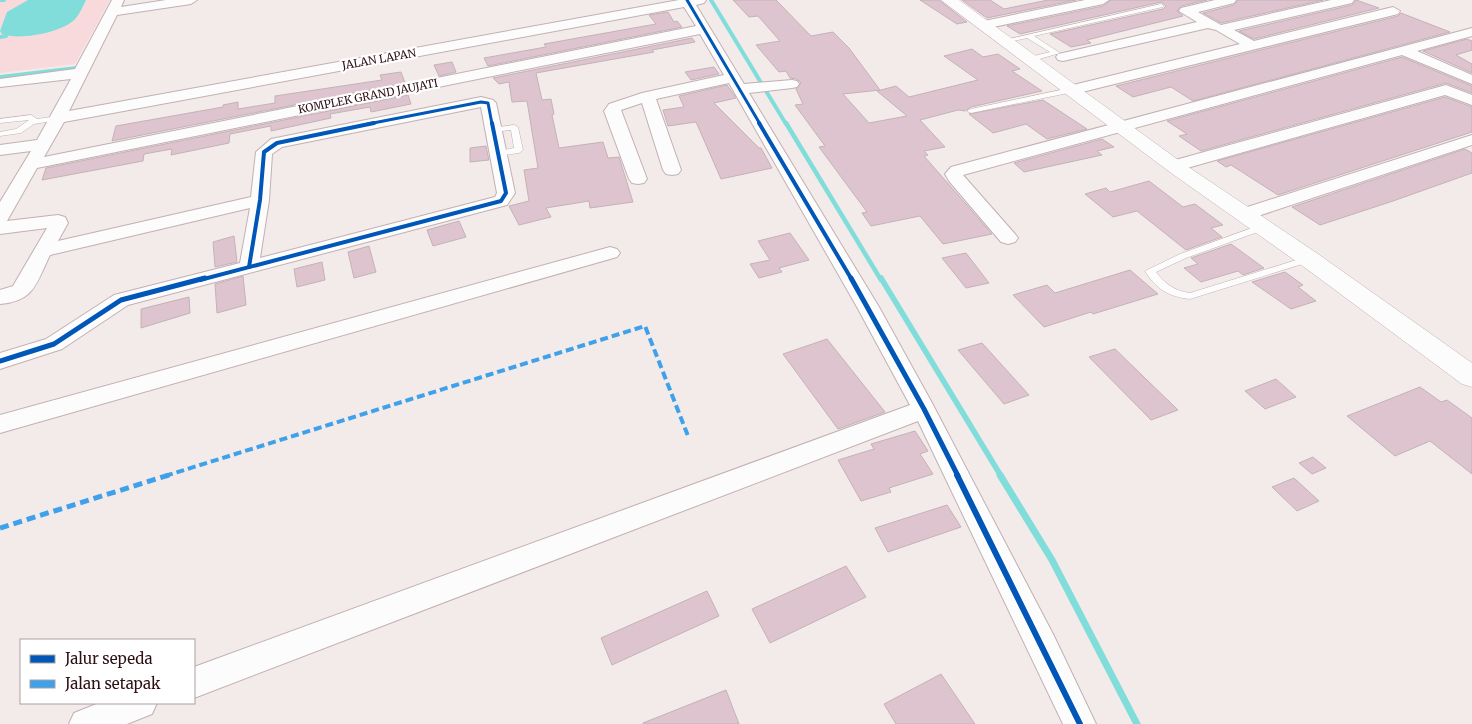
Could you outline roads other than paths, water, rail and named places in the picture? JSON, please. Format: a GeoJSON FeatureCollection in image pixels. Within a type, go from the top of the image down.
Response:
{"type":"FeatureCollection","features":[{"type":"Feature","properties":{"kind":"street"},"geometry":{"type":"LineString","coordinates":[[0,218],[44,144],[116,6],[191,0]]}},
{"type":"Feature","properties":{"kind":"street"},"geometry":{"type":"LineString","coordinates":[[950,0],[1174,166],[1309,259],[1472,377]]}},
{"type":"Feature","properties":{"kind":"street"},"geometry":{"type":"LineString","coordinates":[[984,25],[1103,0]]}},
{"type":"Feature","properties":{"kind":"street"},"geometry":{"type":"LineString","coordinates":[[1230,0],[1186,11],[1252,45]]}},
{"type":"Feature","properties":{"kind":"street"},"geometry":{"type":"LineString","coordinates":[[1063,56],[1348,0]]}},
{"type":"Feature","properties":{"kind":"street"},"geometry":{"type":"LineString","coordinates":[[692,1],[703,29],[742,85],[924,409],[1080,724]]}},
{"type":"Feature","properties":{"kind":"street","name":"JALAN LAPAN"},"geometry":{"type":"LineString","coordinates":[[58,118],[692,1]]}},
{"type":"Feature","properties":{"kind":"street"},"geometry":{"type":"LineString","coordinates":[[1070,90],[1393,11]]}},
{"type":"Feature","properties":{"kind":"street","name":"KOMPLEK GRAND JAUJATI"},"geometry":{"type":"LineString","coordinates":[[33,164],[418,94],[703,29]]}},
{"type":"Feature","properties":{"kind":"street"},"geometry":{"type":"LineString","coordinates":[[1008,238],[954,174],[963,168],[1402,50],[1468,36]]}},
{"type":"Feature","properties":{"kind":"street"},"geometry":{"type":"LineString","coordinates":[[1402,50],[1472,80]]}},
{"type":"Feature","properties":{"kind":"street"},"geometry":{"type":"LineString","coordinates":[[411,53],[418,94]]}},
{"type":"Feature","properties":{"kind":"street"},"geometry":{"type":"LineString","coordinates":[[0,83],[82,73]]}},
{"type":"Feature","properties":{"kind":"street"},"geometry":{"type":"LineString","coordinates":[[638,179],[612,111],[615,107],[647,96],[742,85],[785,85]]}},
{"type":"Feature","properties":{"kind":"street"},"geometry":{"type":"LineString","coordinates":[[1174,166],[1446,90],[1472,100]]}},
{"type":"Feature","properties":{"kind":"street"},"geometry":{"type":"LineString","coordinates":[[647,96],[672,170]]}},
{"type":"Feature","properties":{"kind":"street"},"geometry":{"type":"LineString","coordinates":[[0,361],[54,344],[121,300],[415,225],[501,201],[506,197],[506,193],[488,103],[481,102],[426,112],[277,143],[264,152],[260,200],[249,267]]}},
{"type":"Feature","properties":{"kind":"street"},"geometry":{"type":"LineString","coordinates":[[1245,214],[1472,140]]}},
{"type":"Feature","properties":{"kind":"street"},"geometry":{"type":"LineString","coordinates":[[0,150],[44,144]]}},
{"type":"Feature","properties":{"kind":"street"},"geometry":{"type":"LineString","coordinates":[[43,251],[260,200]]}},
{"type":"Feature","properties":{"kind":"street"},"geometry":{"type":"LineString","coordinates":[[0,228],[58,221],[59,224],[22,291],[12,296],[0,297]]}},
{"type":"Feature","properties":{"kind":"street"},"geometry":{"type":"LineString","coordinates":[[0,424],[610,253]]}},
{"type":"Feature","properties":{"kind":"street"},"geometry":{"type":"LineString","coordinates":[[195,683],[924,409]]}},
{"type":"Feature","properties":{"kind":"street"},"geometry":{"type":"LineString","coordinates":[[85,724],[138,704]]}},
{"type":"Feature","properties":{"kind":"lane"},"geometry":{"type":"LineString","coordinates":[[1004,41],[1161,6]]}},
{"type":"Feature","properties":{"kind":"lane"},"geometry":{"type":"LineString","coordinates":[[1028,36],[1056,54],[1029,60]]}},
{"type":"Feature","properties":{"kind":"lane"},"geometry":{"type":"LineString","coordinates":[[971,111],[1070,90]]}},
{"type":"Feature","properties":{"kind":"lane"},"geometry":{"type":"LineString","coordinates":[[0,121],[31,117],[33,119],[32,122]]}},
{"type":"Feature","properties":{"kind":"lane"},"geometry":{"type":"LineString","coordinates":[[0,134],[18,131],[32,122],[58,118]]}},
{"type":"Feature","properties":{"kind":"lane"},"geometry":{"type":"LineString","coordinates":[[1263,227],[1183,256],[1150,271],[1156,282],[1164,288],[1178,295],[1190,296],[1309,259]]}},
{"type":"Feature","properties":{"kind":"water"},"geometry":{"type":"Polygon","coordinates":[[[28,0],[86,0],[76,18],[62,27],[30,36],[2,34],[0,31],[7,12],[28,0]]]}},
{"type":"Feature","properties":{"kind":"waterway"},"geometry":{"type":"LineString","coordinates":[[711,0],[786,124]]}},
{"type":"Feature","properties":{"kind":"waterway"},"geometry":{"type":"LineString","coordinates":[[0,37],[6,36]]}},
{"type":"Feature","properties":{"kind":"waterway"},"geometry":{"type":"LineString","coordinates":[[0,77],[77,68]]}},
{"type":"Feature","properties":{"kind":"waterway"},"geometry":{"type":"LineString","coordinates":[[786,123],[881,280]]}},
{"type":"Feature","properties":{"kind":"waterway"},"geometry":{"type":"LineString","coordinates":[[881,278],[1001,476]]}},
{"type":"Feature","properties":{"kind":"waterway"},"geometry":{"type":"LineString","coordinates":[[1000,475],[1052,560],[1137,724]]}}]}
